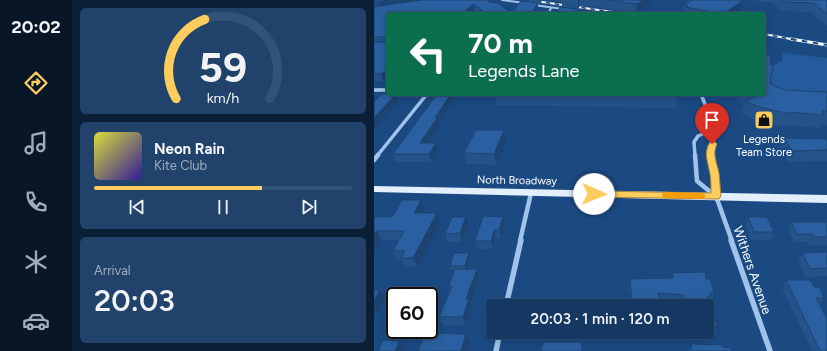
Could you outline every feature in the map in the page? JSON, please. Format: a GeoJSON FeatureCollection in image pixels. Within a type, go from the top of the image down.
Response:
{"type":"FeatureCollection","features":[{"type":"Feature","properties":{"kind":"main road","name":"North Broadway"},"geometry":{"type":"LineString","coordinates":[[374,189],[827,199]]}},
{"type":"Feature","properties":{"kind":"street"},"geometry":{"type":"LineString","coordinates":[[502,0],[564,10]]}},
{"type":"Feature","properties":{"kind":"street"},"geometry":{"type":"LineString","coordinates":[[549,12],[552,8]]}},
{"type":"Feature","properties":{"kind":"street"},"geometry":{"type":"LineString","coordinates":[[374,90],[386,90]]}},
{"type":"Feature","properties":{"kind":"street"},"geometry":{"type":"LineString","coordinates":[[374,160],[425,96]]}},
{"type":"Feature","properties":{"kind":"street"},"geometry":{"type":"LineString","coordinates":[[702,96],[712,122],[707,132],[698,136],[694,142],[697,181],[716,196]]}},
{"type":"Feature","properties":{"kind":"street","name":"Withers Avenue"},"geometry":{"type":"LineString","coordinates":[[707,132],[715,137],[710,148],[710,156],[715,174],[716,196],[770,351]]}},
{"type":"Feature","properties":{"kind":"street"},"geometry":{"type":"LineString","coordinates":[[508,299],[531,193]]}},
{"type":"Feature","properties":{"kind":"street"},"geometry":{"type":"LineString","coordinates":[[496,351],[499,339]]}},
{"type":"Feature","properties":{"kind":"shaded area"},"geometry":{"type":"Polygon","coordinates":[[[783,53],[827,58],[827,106],[766,93],[771,67],[782,61],[783,53]]]}},
{"type":"Feature","properties":{"kind":"building"},"geometry":{"type":"Polygon","coordinates":[[[421,0],[486,0],[497,3],[510,12],[484,12],[473,4],[464,12],[386,12],[386,37],[374,37],[374,7],[421,0]]]}},
{"type":"Feature","properties":{"kind":"building"},"geometry":{"type":"Polygon","coordinates":[[[606,0],[643,0],[637,4],[606,0]]]}},
{"type":"Feature","properties":{"kind":"building"},"geometry":{"type":"Polygon","coordinates":[[[693,0],[742,1],[726,12],[712,12],[685,7],[688,6],[683,5],[693,0]]]}},
{"type":"Feature","properties":{"kind":"building"},"geometry":{"type":"Polygon","coordinates":[[[781,0],[827,0],[827,14],[814,3],[783,2],[781,0]]]}},
{"type":"Feature","properties":{"kind":"building"},"geometry":{"type":"Polygon","coordinates":[[[521,1],[538,3],[532,12],[513,12],[521,1]]]}},
{"type":"Feature","properties":{"kind":"building"},"geometry":{"type":"Polygon","coordinates":[[[560,7],[576,9],[575,12],[558,12],[560,7]]]}},
{"type":"Feature","properties":{"kind":"building"},"geometry":{"type":"Polygon","coordinates":[[[374,42],[386,42],[386,70],[381,74],[374,74],[374,42]]]}},
{"type":"Feature","properties":{"kind":"building"},"geometry":{"type":"Polygon","coordinates":[[[766,54],[771,55],[770,65],[773,65],[770,83],[784,90],[827,92],[827,111],[822,111],[823,115],[790,112],[790,114],[756,106],[745,101],[755,97],[753,96],[766,96],[766,54]]]}},
{"type":"Feature","properties":{"kind":"building"},"geometry":{"type":"Polygon","coordinates":[[[382,94],[386,94],[386,96],[394,96],[374,118],[374,102],[382,94]]]}},
{"type":"Feature","properties":{"kind":"building"},"geometry":{"type":"Polygon","coordinates":[[[436,96],[450,96],[420,143],[436,143],[429,154],[393,154],[436,96]]]}},
{"type":"Feature","properties":{"kind":"building"},"geometry":{"type":"Polygon","coordinates":[[[476,130],[504,130],[494,154],[464,153],[476,130]]]}},
{"type":"Feature","properties":{"kind":"building"},"geometry":{"type":"Polygon","coordinates":[[[784,138],[827,139],[827,150],[792,151],[784,138]]]}},
{"type":"Feature","properties":{"kind":"building"},"geometry":{"type":"Polygon","coordinates":[[[402,200],[421,200],[414,213],[437,213],[413,258],[401,258],[405,251],[393,251],[404,231],[377,231],[374,235],[374,217],[392,217],[402,200]]]}},
{"type":"Feature","properties":{"kind":"building"},"geometry":{"type":"Polygon","coordinates":[[[483,216],[503,217],[499,230],[494,230],[491,241],[475,241],[483,216]]]}},
{"type":"Feature","properties":{"kind":"building"},"geometry":{"type":"Polygon","coordinates":[[[452,217],[466,217],[460,233],[445,234],[452,217]]]}},
{"type":"Feature","properties":{"kind":"building"},"geometry":{"type":"Polygon","coordinates":[[[748,217],[767,217],[774,232],[754,232],[748,217]]]}},
{"type":"Feature","properties":{"kind":"building"},"geometry":{"type":"Polygon","coordinates":[[[791,222],[827,222],[827,237],[814,237],[812,234],[797,234],[791,222]]]}},
{"type":"Feature","properties":{"kind":"building"},"geometry":{"type":"Polygon","coordinates":[[[827,252],[827,268],[810,269],[802,253],[827,252]]]}},
{"type":"Feature","properties":{"kind":"building"},"geometry":{"type":"Polygon","coordinates":[[[454,253],[469,253],[465,266],[450,266],[454,253]]]}},
{"type":"Feature","properties":{"kind":"building"},"geometry":{"type":"Polygon","coordinates":[[[455,269],[477,269],[466,299],[469,299],[463,317],[439,317],[452,286],[449,285],[455,269]]]}},
{"type":"Feature","properties":{"kind":"building"},"geometry":{"type":"Polygon","coordinates":[[[705,272],[706,279],[710,279],[714,292],[710,292],[711,296],[708,296],[709,299],[684,299],[683,295],[658,293],[659,299],[632,299],[630,279],[673,278],[672,273],[705,272]]]}},
{"type":"Feature","properties":{"kind":"building"},"geometry":{"type":"Polygon","coordinates":[[[786,280],[810,280],[814,287],[819,287],[824,298],[816,298],[827,319],[827,351],[820,351],[786,280]]]}},
{"type":"Feature","properties":{"kind":"building"},"geometry":{"type":"Polygon","coordinates":[[[374,290],[380,290],[374,301],[374,290]]]}},
{"type":"Feature","properties":{"kind":"building"},"geometry":{"type":"Polygon","coordinates":[[[714,315],[718,327],[714,327],[714,315]]]}},
{"type":"Feature","properties":{"kind":"building"},"geometry":{"type":"Polygon","coordinates":[[[438,333],[466,334],[461,351],[418,351],[423,339],[438,339],[438,333]]]}},
{"type":"Feature","properties":{"kind":"building"},"geometry":{"type":"Polygon","coordinates":[[[383,340],[400,341],[395,351],[378,351],[383,340]]]}},
{"type":"Feature","properties":{"kind":"building"},"geometry":{"type":"Polygon","coordinates":[[[543,342],[582,342],[582,351],[541,351],[543,342]]]}},
{"type":"Feature","properties":{"kind":"building"},"geometry":{"type":"Polygon","coordinates":[[[691,344],[723,345],[723,347],[731,348],[732,351],[692,351],[691,344]]]}},
{"type":"Feature","properties":{"kind":"railway"},"geometry":{"type":"LineString","coordinates":[[528,0],[613,12]]}},
{"type":"Feature","properties":{"kind":"railway"},"geometry":{"type":"LineString","coordinates":[[766,34],[796,40]]}},
{"type":"Feature","properties":{"kind":"railway"},"geometry":{"type":"LineString","coordinates":[[791,39],[827,45]]}},
{"type":"Feature","properties":{"kind":"slow traffic"},"geometry":{"type":"LineString","coordinates":[[667,195],[702,196]]}},
{"type":"Feature","properties":{"kind":"place","name":"Legends Team Store"},"geometry":{"type":"Point","coordinates":[764,120]}},
{"type":"Feature","properties":{"kind":"route"},"geometry":{"type":"LineString","coordinates":[[594,194],[716,196],[715,174],[710,156],[710,148],[712,144]]}}]}
